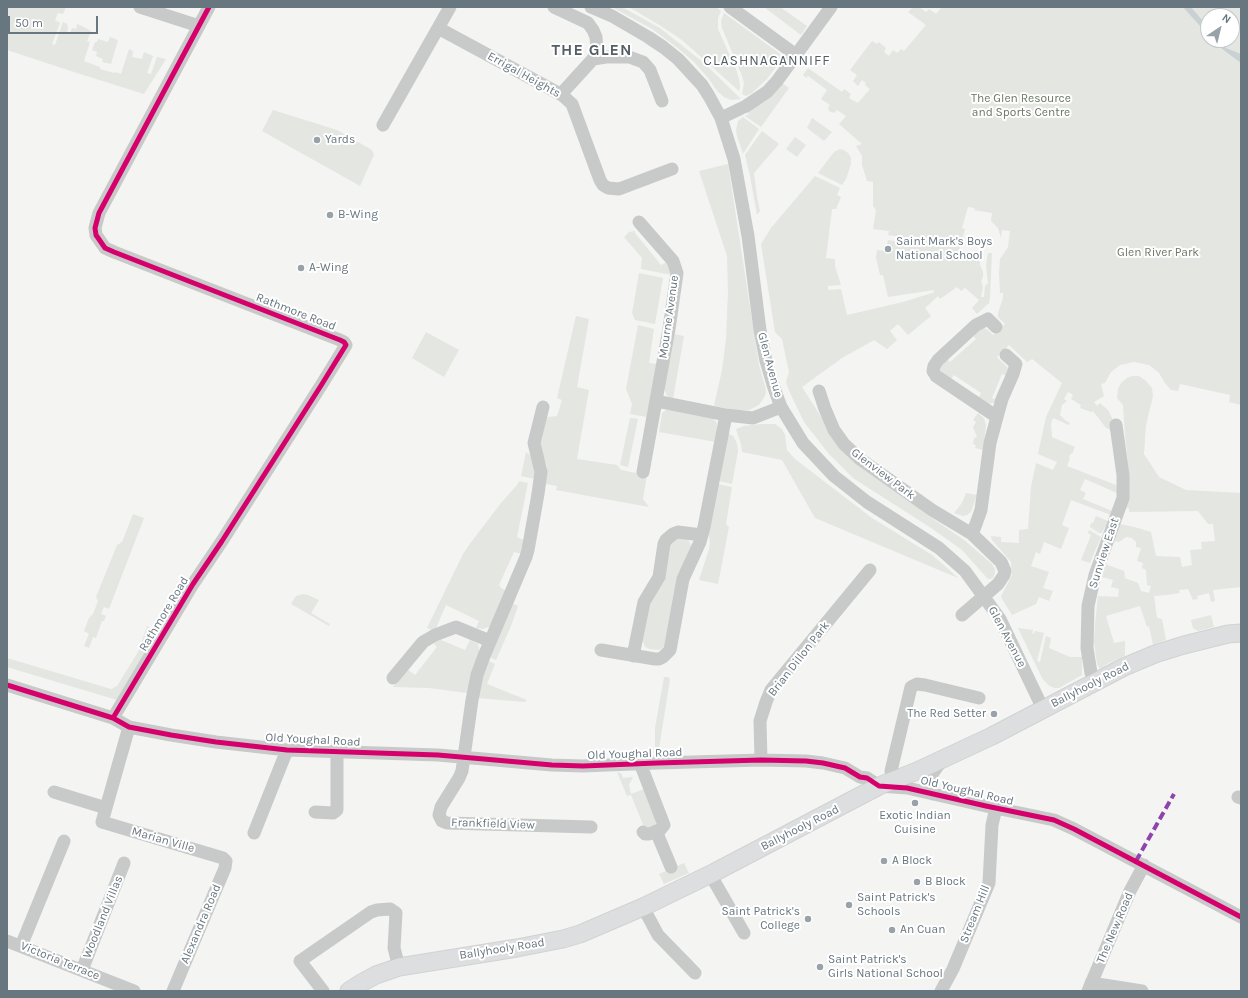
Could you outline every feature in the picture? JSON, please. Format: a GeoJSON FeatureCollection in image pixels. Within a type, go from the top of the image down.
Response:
{"type":"FeatureCollection","features":[{"type":"Feature","properties":{"kind":"main road","name":"Ballyhooly Road"},"geometry":{"type":"LineString","coordinates":[[349,991],[376,975],[399,967],[517,948],[564,939],[580,934],[643,907],[710,874],[879,786],[992,736],[1124,667],[1155,654],[1202,640],[1228,634],[1241,633]]}},
{"type":"Feature","properties":{"kind":"street"},"geometry":{"type":"LineString","coordinates":[[140,7],[199,26],[209,7]]}},
{"type":"Feature","properties":{"kind":"street"},"geometry":{"type":"LineString","coordinates":[[383,125],[450,7]]}},
{"type":"Feature","properties":{"kind":"street"},"geometry":{"type":"LineString","coordinates":[[554,7],[588,23],[596,37],[597,51],[593,59],[562,93],[562,95]]}},
{"type":"Feature","properties":{"kind":"street","name":"Glen Avenue"},"geometry":{"type":"LineString","coordinates":[[591,7],[612,16],[648,37],[664,47],[678,59],[702,85],[720,118],[735,166],[748,236],[760,330],[766,361],[781,407],[803,443],[834,476],[867,502],[939,548],[965,571],[1004,626],[1043,709]]}},
{"type":"Feature","properties":{"kind":"street"},"geometry":{"type":"LineString","coordinates":[[730,7],[796,55]]}},
{"type":"Feature","properties":{"kind":"street"},"geometry":{"type":"LineString","coordinates":[[720,118],[748,105],[767,92],[777,81],[831,7]]}},
{"type":"Feature","properties":{"kind":"street","name":"Rathmore Road"},"geometry":{"type":"LineString","coordinates":[[113,718],[193,584],[222,541],[346,345],[340,340],[114,252],[105,248],[96,235],[95,228],[99,213],[199,26]]}},
{"type":"Feature","properties":{"kind":"street","name":"Errigal Heights"},"geometry":{"type":"LineString","coordinates":[[438,28],[562,95],[572,104],[603,185],[608,188],[620,189],[672,169]]}},
{"type":"Feature","properties":{"kind":"street"},"geometry":{"type":"LineString","coordinates":[[593,59],[629,57],[643,62],[650,70],[662,101]]}},
{"type":"Feature","properties":{"kind":"street","name":"Mourne Avenue"},"geometry":{"type":"LineString","coordinates":[[639,222],[673,261],[678,273],[656,402],[642,472]]}},
{"type":"Feature","properties":{"kind":"street"},"geometry":{"type":"LineString","coordinates":[[996,327],[988,320],[976,325],[938,360],[933,371],[936,376],[997,417]]}},
{"type":"Feature","properties":{"kind":"street"},"geometry":{"type":"LineString","coordinates":[[972,534],[981,510],[990,443],[1002,400],[1016,364],[1006,355]]}},
{"type":"Feature","properties":{"kind":"street","name":"Glenview Park"},"geometry":{"type":"LineString","coordinates":[[819,391],[834,430],[844,444],[860,459],[932,510],[972,534],[1001,562],[1005,571],[998,584],[962,614]]}},
{"type":"Feature","properties":{"kind":"street"},"geometry":{"type":"LineString","coordinates":[[656,402],[726,415],[752,418],[781,407]]}},
{"type":"Feature","properties":{"kind":"street"},"geometry":{"type":"LineString","coordinates":[[465,757],[472,700],[478,675],[490,641],[526,557],[530,543],[540,472],[534,443],[543,407]]}},
{"type":"Feature","properties":{"kind":"street"},"geometry":{"type":"LineString","coordinates":[[601,650],[659,659],[670,650],[684,579],[700,542],[726,415]]}},
{"type":"Feature","properties":{"kind":"street","name":"Sunview East"},"geometry":{"type":"LineString","coordinates":[[1096,681],[1091,673],[1087,648],[1088,606],[1095,575],[1123,498],[1123,475],[1116,425]]}},
{"type":"Feature","properties":{"kind":"street"},"geometry":{"type":"LineString","coordinates":[[633,656],[644,602],[659,577],[664,544],[666,540],[678,532],[701,535]]}},
{"type":"Feature","properties":{"kind":"street","name":"Brian Dillon Park"},"geometry":{"type":"LineString","coordinates":[[761,760],[760,721],[771,690],[870,570]]}},
{"type":"Feature","properties":{"kind":"street"},"geometry":{"type":"LineString","coordinates":[[393,678],[423,642],[435,635],[456,628],[490,641]]}},
{"type":"Feature","properties":{"kind":"street","name":"Old Youghal Road"},"geometry":{"type":"LineString","coordinates":[[7,684],[113,718],[129,727],[216,742],[287,750],[438,755],[552,765],[583,766],[761,760],[806,761],[839,766],[860,777],[868,778],[879,786],[907,788],[1054,820],[1144,865],[1241,917]]}},
{"type":"Feature","properties":{"kind":"street"},"geometry":{"type":"LineString","coordinates":[[895,779],[891,771],[911,687],[917,684],[925,685],[979,698]]}},
{"type":"Feature","properties":{"kind":"street"},"geometry":{"type":"LineString","coordinates":[[54,792],[106,808],[129,727]]}},
{"type":"Feature","properties":{"kind":"street"},"geometry":{"type":"LineString","coordinates":[[254,833],[287,750]]}},
{"type":"Feature","properties":{"kind":"street"},"geometry":{"type":"LineString","coordinates":[[315,812],[333,813],[336,810],[337,752]]}},
{"type":"Feature","properties":{"kind":"street","name":"Frankfield View"},"geometry":{"type":"LineString","coordinates":[[465,757],[460,778],[439,811],[442,821],[447,823],[591,828]]}},
{"type":"Feature","properties":{"kind":"street"},"geometry":{"type":"LineString","coordinates":[[933,794],[929,784],[932,774],[943,758]]}},
{"type":"Feature","properties":{"kind":"street"},"geometry":{"type":"LineString","coordinates":[[640,763],[664,825],[660,830],[646,834],[643,832]]}},
{"type":"Feature","properties":{"kind":"street","name":"Marian Ville"},"geometry":{"type":"LineString","coordinates":[[106,808],[102,822],[223,858]]}},
{"type":"Feature","properties":{"kind":"street","name":"Stream Hill"},"geometry":{"type":"LineString","coordinates":[[941,991],[953,969],[989,883],[992,825],[996,808]]}},
{"type":"Feature","properties":{"kind":"street"},"geometry":{"type":"LineString","coordinates":[[656,831],[671,867]]}},
{"type":"Feature","properties":{"kind":"street"},"geometry":{"type":"LineString","coordinates":[[21,946],[64,841]]}},
{"type":"Feature","properties":{"kind":"street","name":"Alexandra Road"},"geometry":{"type":"LineString","coordinates":[[173,991],[225,868],[226,860],[223,858]]}},
{"type":"Feature","properties":{"kind":"street","name":"Woodland Villas"},"geometry":{"type":"LineString","coordinates":[[82,970],[124,863]]}},
{"type":"Feature","properties":{"kind":"street","name":"The New Road"},"geometry":{"type":"LineString","coordinates":[[1090,987],[1130,891],[1144,865]]}},
{"type":"Feature","properties":{"kind":"street"},"geometry":{"type":"LineString","coordinates":[[710,874],[744,933]]}},
{"type":"Feature","properties":{"kind":"street"},"geometry":{"type":"LineString","coordinates":[[643,907],[658,935],[695,973]]}},
{"type":"Feature","properties":{"kind":"street"},"geometry":{"type":"LineString","coordinates":[[323,991],[300,961],[371,912],[377,910],[390,909],[396,913],[394,948],[399,967]]}},
{"type":"Feature","properties":{"kind":"street","name":"Victoria Terrace"},"geometry":{"type":"LineString","coordinates":[[7,941],[134,991]]}},
{"type":"Feature","properties":{"kind":"street"},"geometry":{"type":"LineString","coordinates":[[1090,987],[1137,991]]}},
{"type":"Feature","properties":{"kind":"green space"},"geometry":{"type":"Polygon","coordinates":[[[7,7],[66,7],[63,14],[58,13],[55,20],[60,23],[52,44],[55,45],[63,22],[67,24],[67,33],[70,34],[72,28],[76,29],[77,24],[84,27],[91,31],[87,41],[90,42],[84,61],[100,67],[100,69],[121,74],[129,49],[133,51],[132,57],[142,59],[144,52],[153,56],[147,73],[151,74],[157,57],[166,59],[144,94],[74,72],[7,50],[7,7]]]}},
{"type":"Feature","properties":{"kind":"green space"},"geometry":{"type":"Polygon","coordinates":[[[612,7],[622,7],[660,28],[704,63],[741,99],[731,100],[724,97],[718,92],[694,62],[679,49],[652,29],[612,7]]]}},
{"type":"Feature","properties":{"kind":"green space"},"geometry":{"type":"Polygon","coordinates":[[[629,7],[716,7],[721,11],[718,18],[718,29],[736,69],[740,86],[739,91],[682,40],[629,7]]]}},
{"type":"Feature","properties":{"kind":"green space"},"geometry":{"type":"Polygon","coordinates":[[[764,7],[780,7],[807,26],[801,35],[764,7]]]}},
{"type":"Feature","properties":{"kind":"green space"},"geometry":{"type":"Polygon","coordinates":[[[913,7],[919,7],[926,12],[929,9],[936,14],[942,7],[1241,7],[1241,405],[1229,402],[1230,395],[1180,384],[1178,391],[1171,390],[1159,373],[1149,365],[1134,362],[1120,365],[1111,372],[1105,383],[1101,384],[1104,396],[1094,402],[1097,406],[1100,403],[1108,410],[1114,426],[1113,431],[1106,428],[1093,411],[1091,412],[1080,408],[1081,405],[1071,399],[1073,395],[1068,392],[1064,399],[1067,401],[1062,405],[1060,415],[1070,423],[1069,425],[1053,418],[1051,424],[1052,437],[1075,447],[1069,457],[1067,466],[1116,485],[1117,493],[1085,479],[1080,490],[1086,493],[1083,499],[1112,511],[1111,515],[1071,500],[1062,525],[1069,528],[1061,549],[1044,542],[1040,554],[1036,552],[1031,566],[1049,572],[1043,588],[1053,591],[1049,601],[1039,597],[1036,604],[1012,615],[1001,596],[1012,575],[1011,562],[992,540],[991,536],[1001,537],[1001,542],[1019,543],[1019,530],[1028,529],[1031,487],[1036,463],[1053,470],[1057,462],[1038,454],[1046,417],[1062,383],[1032,359],[1027,362],[1009,345],[997,357],[1008,368],[1007,376],[1002,374],[992,398],[997,400],[993,403],[987,404],[978,399],[981,393],[954,375],[950,380],[940,370],[940,367],[946,358],[950,362],[976,339],[972,335],[979,329],[984,328],[993,335],[1005,324],[998,317],[1003,298],[1003,293],[1000,293],[999,273],[1000,259],[1008,247],[1010,231],[1002,230],[1001,238],[998,228],[991,221],[992,213],[974,210],[975,208],[968,207],[962,228],[965,229],[959,251],[966,255],[979,258],[983,272],[981,281],[983,287],[981,297],[984,297],[985,286],[988,283],[986,265],[988,253],[992,253],[989,303],[977,314],[972,308],[979,300],[965,288],[961,291],[957,287],[940,299],[938,296],[925,308],[931,316],[908,335],[898,324],[890,331],[897,340],[887,349],[874,340],[842,358],[802,387],[834,437],[894,490],[964,540],[992,564],[995,569],[995,573],[993,578],[989,579],[962,550],[931,528],[853,478],[829,454],[804,422],[786,382],[789,372],[782,339],[775,332],[761,244],[771,228],[815,176],[840,188],[837,195],[841,197],[836,209],[832,209],[826,258],[835,259],[835,266],[841,285],[828,286],[828,290],[841,289],[847,315],[903,302],[934,292],[934,290],[888,297],[883,275],[880,275],[876,258],[877,250],[886,251],[888,240],[902,242],[903,237],[888,235],[889,231],[873,229],[876,210],[873,206],[873,182],[867,181],[862,165],[862,156],[856,146],[862,144],[839,124],[846,116],[837,110],[834,113],[829,111],[828,108],[830,105],[821,99],[827,90],[808,76],[806,78],[803,75],[808,68],[842,92],[844,89],[851,94],[849,98],[858,103],[870,89],[862,80],[858,86],[853,81],[857,75],[850,70],[872,41],[877,44],[879,42],[886,48],[884,52],[889,56],[893,50],[897,53],[901,49],[904,51],[926,25],[908,12],[913,7]]]}},
{"type":"Feature","properties":{"kind":"green space"},"geometry":{"type":"Polygon","coordinates":[[[724,13],[781,56],[778,64],[767,79],[752,93],[746,96],[742,94],[744,83],[742,76],[722,28],[721,21],[724,13]]]}},
{"type":"Feature","properties":{"kind":"green space"},"geometry":{"type":"Polygon","coordinates":[[[110,37],[118,40],[111,64],[102,62],[103,59],[96,56],[97,52],[92,50],[98,39],[108,42],[110,37]]]}},
{"type":"Feature","properties":{"kind":"green space"},"geometry":{"type":"Polygon","coordinates":[[[782,83],[789,88],[761,127],[745,116],[749,114],[746,112],[766,101],[782,83]]]}},
{"type":"Feature","properties":{"kind":"green space","name":"Yards"},"geometry":{"type":"Polygon","coordinates":[[[273,110],[337,130],[372,150],[374,155],[360,186],[262,131],[273,110]]]}},
{"type":"Feature","properties":{"kind":"green space"},"geometry":{"type":"Polygon","coordinates":[[[743,117],[759,129],[743,154],[736,130],[738,121],[743,117]]]}},
{"type":"Feature","properties":{"kind":"green space"},"geometry":{"type":"Polygon","coordinates":[[[812,118],[832,132],[824,141],[807,128],[812,118]]]}},
{"type":"Feature","properties":{"kind":"green space"},"geometry":{"type":"Polygon","coordinates":[[[762,131],[779,144],[754,173],[760,211],[757,215],[745,155],[762,131]]]}},
{"type":"Feature","properties":{"kind":"green space"},"geometry":{"type":"Polygon","coordinates":[[[795,137],[806,145],[797,157],[786,149],[795,137]]]}},
{"type":"Feature","properties":{"kind":"green space"},"geometry":{"type":"Polygon","coordinates":[[[840,149],[848,153],[851,158],[851,164],[846,179],[842,185],[818,173],[834,152],[840,149]]]}},
{"type":"Feature","properties":{"kind":"green space"},"geometry":{"type":"Polygon","coordinates":[[[728,164],[759,365],[766,390],[765,396],[759,405],[749,410],[735,410],[714,406],[722,370],[726,339],[728,292],[727,256],[699,171],[728,164]]]}},
{"type":"Feature","properties":{"kind":"green space"},"geometry":{"type":"Polygon","coordinates":[[[635,231],[635,233],[661,265],[669,261],[672,275],[641,269],[642,258],[624,237],[629,232],[635,231]]]}},
{"type":"Feature","properties":{"kind":"green space"},"geometry":{"type":"Polygon","coordinates":[[[639,273],[663,278],[655,324],[635,320],[632,313],[639,273]]]}},
{"type":"Feature","properties":{"kind":"green space"},"geometry":{"type":"Polygon","coordinates":[[[576,316],[589,319],[577,387],[589,390],[577,459],[617,465],[621,470],[647,475],[643,499],[649,507],[556,490],[557,486],[545,484],[547,466],[540,449],[540,442],[545,421],[548,417],[557,416],[562,400],[557,398],[576,316]]]}},
{"type":"Feature","properties":{"kind":"green space"},"geometry":{"type":"Polygon","coordinates":[[[638,325],[654,329],[649,363],[658,364],[647,417],[630,414],[632,404],[626,389],[638,325]]]}},
{"type":"Feature","properties":{"kind":"green space"},"geometry":{"type":"Polygon","coordinates":[[[426,332],[459,350],[444,377],[412,358],[426,332]]]}},
{"type":"Feature","properties":{"kind":"green space"},"geometry":{"type":"Polygon","coordinates":[[[673,334],[684,336],[673,399],[667,396],[664,388],[673,334]]]}},
{"type":"Feature","properties":{"kind":"green space"},"geometry":{"type":"Polygon","coordinates":[[[1132,376],[1139,376],[1152,388],[1153,396],[1146,425],[1144,454],[1159,477],[1186,490],[1241,493],[1241,587],[1213,590],[1215,601],[1211,602],[1209,593],[1197,596],[1198,599],[1193,600],[1188,589],[1179,590],[1180,593],[1154,596],[1157,618],[1162,619],[1166,640],[1153,645],[1149,626],[1147,627],[1140,606],[1106,616],[1114,643],[1125,641],[1125,656],[1107,664],[1100,669],[1097,664],[1094,642],[1098,596],[1118,597],[1119,589],[1111,587],[1113,580],[1102,577],[1105,564],[1124,571],[1125,578],[1138,583],[1141,591],[1149,593],[1151,586],[1147,585],[1146,570],[1142,568],[1143,563],[1137,561],[1141,548],[1136,547],[1136,542],[1132,538],[1126,537],[1119,542],[1113,541],[1120,524],[1151,532],[1156,556],[1180,557],[1182,567],[1192,565],[1190,550],[1202,549],[1201,542],[1215,541],[1213,524],[1208,524],[1198,511],[1129,512],[1129,509],[1126,507],[1129,472],[1123,405],[1117,398],[1118,389],[1121,383],[1132,376]]]}},
{"type":"Feature","properties":{"kind":"green space"},"geometry":{"type":"Polygon","coordinates":[[[671,409],[711,416],[717,423],[716,442],[659,432],[662,413],[671,409]]]}},
{"type":"Feature","properties":{"kind":"green space"},"geometry":{"type":"Polygon","coordinates":[[[978,413],[984,418],[986,425],[983,450],[975,448],[976,445],[973,444],[974,438],[977,437],[973,427],[976,422],[973,420],[978,413]]]}},
{"type":"Feature","properties":{"kind":"green space"},"geometry":{"type":"Polygon","coordinates":[[[630,418],[638,419],[628,467],[620,465],[630,418]]]}},
{"type":"Feature","properties":{"kind":"green space"},"geometry":{"type":"Polygon","coordinates":[[[775,424],[782,429],[785,435],[787,450],[795,459],[872,518],[932,555],[958,578],[815,518],[782,460],[742,452],[736,429],[744,426],[775,424]]]}},
{"type":"Feature","properties":{"kind":"green space"},"geometry":{"type":"Polygon","coordinates":[[[728,433],[734,437],[738,451],[732,484],[719,481],[728,433]]]}},
{"type":"Feature","properties":{"kind":"green space"},"geometry":{"type":"Polygon","coordinates":[[[526,452],[530,455],[534,466],[535,479],[521,476],[526,452]]]}},
{"type":"Feature","properties":{"kind":"green space"},"geometry":{"type":"Polygon","coordinates":[[[519,481],[528,483],[517,537],[526,541],[522,554],[514,552],[499,585],[507,591],[491,626],[483,629],[476,628],[479,621],[446,605],[436,628],[432,630],[427,628],[463,554],[519,481]]]}},
{"type":"Feature","properties":{"kind":"green space"},"geometry":{"type":"Polygon","coordinates":[[[717,484],[732,487],[726,524],[729,527],[718,584],[699,580],[709,549],[710,542],[708,532],[717,484]]]}},
{"type":"Feature","properties":{"kind":"green space"},"geometry":{"type":"Polygon","coordinates":[[[966,493],[977,495],[971,512],[963,516],[954,513],[962,503],[966,493]]]}},
{"type":"Feature","properties":{"kind":"green space"},"geometry":{"type":"Polygon","coordinates":[[[133,514],[144,518],[109,609],[104,607],[101,614],[106,616],[104,621],[102,621],[96,638],[93,637],[89,648],[84,646],[89,634],[84,631],[98,601],[96,597],[117,545],[122,542],[133,514]]]}},
{"type":"Feature","properties":{"kind":"green space"},"geometry":{"type":"Polygon","coordinates":[[[1096,516],[1108,521],[1102,533],[1099,533],[1090,527],[1096,516]]]}},
{"type":"Feature","properties":{"kind":"green space"},"geometry":{"type":"Polygon","coordinates":[[[1089,530],[1101,537],[1090,563],[1081,560],[1091,535],[1088,533],[1089,530]]]}},
{"type":"Feature","properties":{"kind":"green space"},"geometry":{"type":"Polygon","coordinates":[[[677,538],[686,539],[690,542],[691,547],[666,644],[658,650],[650,649],[645,647],[642,639],[648,603],[670,546],[677,538]]]}},
{"type":"Feature","properties":{"kind":"green space"},"geometry":{"type":"Polygon","coordinates":[[[303,594],[319,600],[311,613],[330,624],[329,626],[291,604],[296,596],[303,594]]]}},
{"type":"Feature","properties":{"kind":"green space"},"geometry":{"type":"Polygon","coordinates":[[[512,603],[518,606],[496,660],[489,657],[512,603]]]}},
{"type":"Feature","properties":{"kind":"green space"},"geometry":{"type":"Polygon","coordinates":[[[1211,615],[1214,627],[1198,631],[1193,628],[1191,620],[1211,615]]]}},
{"type":"Feature","properties":{"kind":"green space"},"geometry":{"type":"Polygon","coordinates":[[[147,626],[157,633],[117,700],[7,667],[7,658],[111,689],[117,686],[138,652],[147,626]]]}},
{"type":"Feature","properties":{"kind":"green space"},"geometry":{"type":"Polygon","coordinates":[[[1018,628],[1033,630],[1032,633],[1034,634],[1035,631],[1044,633],[1037,661],[1040,662],[1046,636],[1051,638],[1049,648],[1070,657],[1082,657],[1082,675],[1059,688],[1054,688],[1048,685],[1042,678],[1018,628]]]}},
{"type":"Feature","properties":{"kind":"green space"},"geometry":{"type":"Polygon","coordinates":[[[441,640],[465,650],[470,640],[478,644],[480,652],[467,693],[429,688],[393,687],[407,669],[415,675],[437,647],[434,644],[441,640]]]}},
{"type":"Feature","properties":{"kind":"green space"},"geometry":{"type":"Polygon","coordinates":[[[487,660],[495,664],[487,684],[527,700],[525,702],[477,698],[487,660]]]}},
{"type":"Feature","properties":{"kind":"green space"},"geometry":{"type":"Polygon","coordinates":[[[664,677],[668,677],[670,679],[658,755],[655,755],[655,728],[664,677]]]}},
{"type":"Feature","properties":{"kind":"green space"},"geometry":{"type":"Polygon","coordinates":[[[617,772],[621,773],[623,778],[633,777],[629,785],[631,794],[647,788],[660,822],[648,830],[644,827],[631,795],[627,796],[617,772]]]}},
{"type":"Feature","properties":{"kind":"green space"},"geometry":{"type":"Polygon","coordinates":[[[684,863],[689,873],[664,884],[659,874],[684,863]]]}},
{"type":"Feature","properties":{"kind":"shaded area"},"geometry":{"type":"Polygon","coordinates":[[[1183,7],[1191,7],[1200,18],[1200,26],[1183,7]]]}},
{"type":"Feature","properties":{"kind":"shaded area"},"geometry":{"type":"Polygon","coordinates":[[[1221,48],[1226,48],[1241,54],[1241,63],[1221,48]]]}},
{"type":"Feature","properties":{"kind":"marked path"},"geometry":{"type":"LineString","coordinates":[[1136,861],[1174,794]]}},
{"type":"Feature","properties":{"kind":"cycle path"},"geometry":{"type":"LineString","coordinates":[[113,718],[193,584],[222,541],[346,345],[340,340],[114,252],[105,248],[96,235],[95,228],[99,213],[209,7]]}},
{"type":"Feature","properties":{"kind":"cycle path"},"geometry":{"type":"LineString","coordinates":[[7,685],[113,718],[129,727],[216,742],[287,750],[438,755],[552,765],[583,766],[761,760],[823,763],[845,768],[860,777],[867,778],[879,786],[907,788],[1054,820],[1074,829],[1241,917]]}},
{"type":"Feature","properties":{"kind":"place","name":"Yards"},"geometry":{"type":"Point","coordinates":[317,140]}},
{"type":"Feature","properties":{"kind":"place","name":"B-Wing"},"geometry":{"type":"Point","coordinates":[330,215]}},
{"type":"Feature","properties":{"kind":"place","name":"Saint Mark's Boys National School"},"geometry":{"type":"Point","coordinates":[888,249]}},
{"type":"Feature","properties":{"kind":"place","name":"A-Wing"},"geometry":{"type":"Point","coordinates":[301,268]}},
{"type":"Feature","properties":{"kind":"place","name":"The Red Setter"},"geometry":{"type":"Point","coordinates":[994,714]}},
{"type":"Feature","properties":{"kind":"place","name":"Exotic Indian Cuisine"},"geometry":{"type":"Point","coordinates":[915,803]}},
{"type":"Feature","properties":{"kind":"place","name":"A Block"},"geometry":{"type":"Point","coordinates":[884,861]}},
{"type":"Feature","properties":{"kind":"place","name":"B Block"},"geometry":{"type":"Point","coordinates":[917,882]}},
{"type":"Feature","properties":{"kind":"place","name":"Saint Patrick's Schools"},"geometry":{"type":"Point","coordinates":[849,905]}},
{"type":"Feature","properties":{"kind":"place","name":"Saint Patrick's College"},"geometry":{"type":"Point","coordinates":[808,919]}},
{"type":"Feature","properties":{"kind":"place","name":"An Cuan"},"geometry":{"type":"Point","coordinates":[892,930]}},
{"type":"Feature","properties":{"kind":"place","name":"Saint Patrick's Girls National School"},"geometry":{"type":"Point","coordinates":[820,967]}},
{"type":"Feature","properties":{"kind":"district","name":"THE GLEN"},"geometry":{"type":"Point","coordinates":[592,50]}},
{"type":"Feature","properties":{"kind":"district","name":"CLASHNAGANNIFF"},"geometry":{"type":"Point","coordinates":[767,61]}},
{"type":"Feature","properties":{"kind":"park label","name":"The Glen Resource and Sports Centre"},"geometry":{"type":"Point","coordinates":[1021,106]}},
{"type":"Feature","properties":{"kind":"park label","name":"Glen River Park"},"geometry":{"type":"Point","coordinates":[1158,253]}}]}
